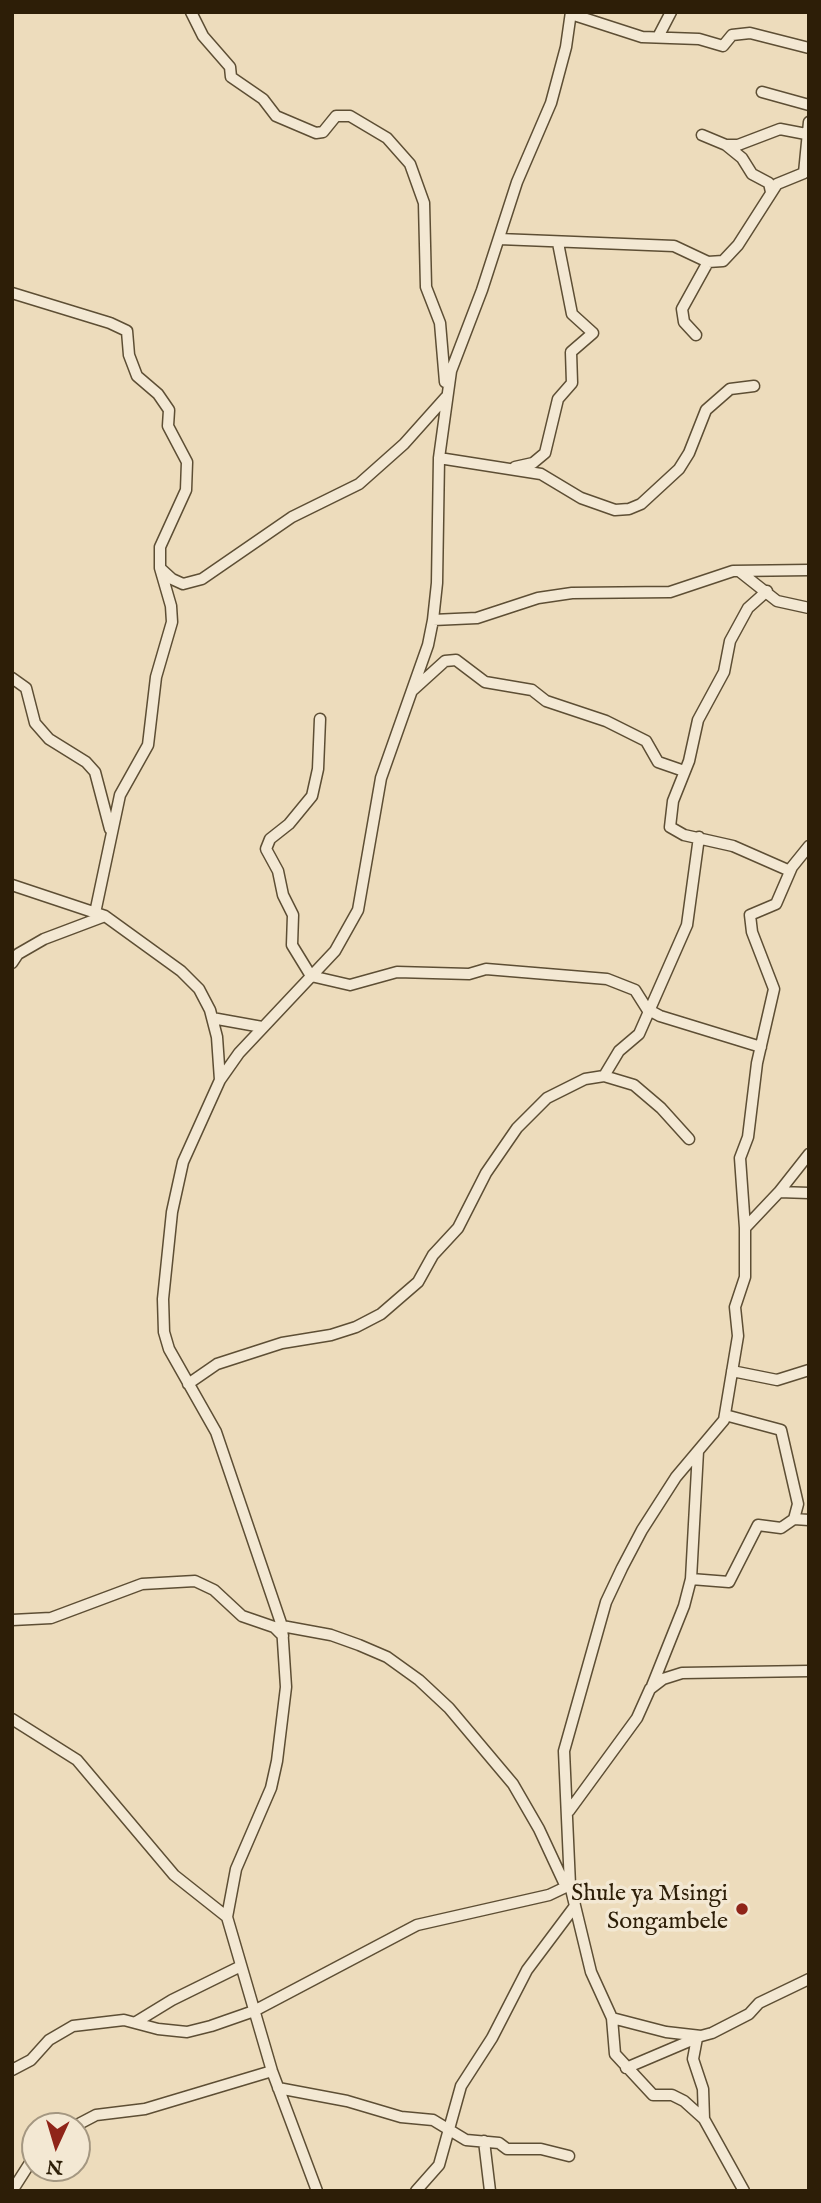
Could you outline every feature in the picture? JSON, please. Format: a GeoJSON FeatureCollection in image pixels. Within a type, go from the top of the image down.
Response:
{"type":"FeatureCollection","features":[{"type":"Feature","properties":{"kind":"street"},"geometry":{"type":"LineString","coordinates":[[160,568],[172,579],[183,584],[202,579],[292,517],[359,484],[404,444],[446,397],[443,341],[426,286],[424,203],[410,164],[387,138],[351,116],[336,116],[323,132],[316,133],[276,116],[263,99],[231,77],[230,67],[203,36],[191,12]]}},
{"type":"Feature","properties":{"kind":"street"},"geometry":{"type":"LineString","coordinates":[[657,37],[671,12]]}},
{"type":"Feature","properties":{"kind":"street"},"geometry":{"type":"LineString","coordinates":[[317,2191],[272,2071],[227,1917],[236,1868],[271,1788],[277,1761],[286,1686],[283,1631],[216,1432],[169,1349],[164,1332],[163,1298],[172,1212],[180,1172],[220,1080],[262,1027],[335,951],[358,911],[380,778],[412,691],[433,620],[438,583],[439,458],[451,371],[517,182],[551,103],[571,13],[642,37],[699,39],[723,46],[732,35],[750,33],[809,48]]}},
{"type":"Feature","properties":{"kind":"street"},"geometry":{"type":"LineString","coordinates":[[762,92],[809,105]]}},
{"type":"Feature","properties":{"kind":"street"},"geometry":{"type":"LineString","coordinates":[[499,239],[674,246],[708,262],[723,261],[732,254],[771,192],[782,180],[806,171],[806,134],[809,122]]}},
{"type":"Feature","properties":{"kind":"street"},"geometry":{"type":"LineString","coordinates":[[726,145],[738,145],[780,129],[806,134]]}},
{"type":"Feature","properties":{"kind":"street"},"geometry":{"type":"LineString","coordinates":[[702,135],[726,145],[741,158],[752,174],[769,183],[771,192]]}},
{"type":"Feature","properties":{"kind":"street"},"geometry":{"type":"LineString","coordinates":[[510,468],[533,463],[545,453],[558,399],[572,383],[571,352],[593,333],[572,314],[558,243]]}},
{"type":"Feature","properties":{"kind":"street"},"geometry":{"type":"LineString","coordinates":[[696,335],[684,321],[682,309],[708,262]]}},
{"type":"Feature","properties":{"kind":"street"},"geometry":{"type":"LineString","coordinates":[[12,293],[110,323],[127,331],[129,355],[137,376],[169,410],[169,426],[187,462],[186,490],[160,547],[160,568],[172,606],[170,634],[158,668],[146,752],[123,786],[111,836],[100,914]]}},
{"type":"Feature","properties":{"kind":"street"},"geometry":{"type":"LineString","coordinates":[[439,458],[541,474],[601,505],[629,509],[640,504],[679,469],[689,453],[706,410],[730,389],[754,386]]}},
{"type":"Feature","properties":{"kind":"street"},"geometry":{"type":"LineString","coordinates":[[433,620],[477,618],[538,598],[572,593],[670,592],[738,571],[809,570]]}},
{"type":"Feature","properties":{"kind":"street"},"geometry":{"type":"LineString","coordinates":[[738,571],[777,601],[809,608]]}},
{"type":"Feature","properties":{"kind":"street"},"geometry":{"type":"LineString","coordinates":[[766,591],[748,608],[730,641],[723,672],[698,720],[673,801],[670,827],[684,835],[733,846],[790,871]]}},
{"type":"Feature","properties":{"kind":"street"},"geometry":{"type":"LineString","coordinates":[[412,691],[445,661],[456,660],[485,682],[532,690],[546,701],[606,721],[646,741],[658,762],[684,771]]}},
{"type":"Feature","properties":{"kind":"street"},"geometry":{"type":"LineString","coordinates":[[12,678],[26,688],[35,723],[49,739],[86,762],[95,772],[106,804],[111,836]]}},
{"type":"Feature","properties":{"kind":"street"},"geometry":{"type":"LineString","coordinates":[[320,719],[318,769],[312,796],[289,824],[270,839],[266,849],[278,871],[283,895],[293,915],[292,945],[311,976],[350,985],[397,972],[468,974],[486,969],[581,977],[627,985],[635,990],[647,1009],[670,1020],[761,1047]]}},
{"type":"Feature","properties":{"kind":"street"},"geometry":{"type":"LineString","coordinates":[[604,1076],[618,1051],[639,1034],[647,1009],[687,925],[699,837]]}},
{"type":"Feature","properties":{"kind":"street"},"geometry":{"type":"LineString","coordinates":[[568,1886],[566,1829],[569,1812],[565,1752],[606,1602],[654,1509],[720,1426],[725,1415],[738,1336],[735,1307],[745,1271],[740,1158],[748,1137],[761,1047],[774,989],[752,932],[750,915],[776,904],[790,871],[809,846]]}},
{"type":"Feature","properties":{"kind":"street"},"geometry":{"type":"LineString","coordinates":[[12,885],[100,914],[181,971],[206,998],[217,1037],[220,1080]]}},
{"type":"Feature","properties":{"kind":"street"},"geometry":{"type":"LineString","coordinates":[[12,963],[18,954],[44,939],[100,914]]}},
{"type":"Feature","properties":{"kind":"street"},"geometry":{"type":"LineString","coordinates":[[212,1018],[262,1027]]}},
{"type":"Feature","properties":{"kind":"street"},"geometry":{"type":"LineString","coordinates":[[188,1384],[217,1364],[282,1343],[331,1335],[356,1327],[381,1314],[418,1282],[433,1255],[458,1228],[486,1173],[528,1115],[547,1098],[585,1079],[604,1076],[621,1079],[642,1091],[689,1139]]}},
{"type":"Feature","properties":{"kind":"street"},"geometry":{"type":"LineString","coordinates":[[745,1228],[779,1192],[809,1154]]}},
{"type":"Feature","properties":{"kind":"street"},"geometry":{"type":"LineString","coordinates":[[779,1192],[809,1193]]}},
{"type":"Feature","properties":{"kind":"street"},"geometry":{"type":"LineString","coordinates":[[732,1371],[777,1380],[809,1370]]}},
{"type":"Feature","properties":{"kind":"street"},"geometry":{"type":"LineString","coordinates":[[691,1579],[729,1583],[758,1525],[781,1528],[794,1519],[799,1504],[781,1430],[725,1415]]}},
{"type":"Feature","properties":{"kind":"street"},"geometry":{"type":"LineString","coordinates":[[569,1812],[638,1718],[684,1606],[691,1579],[698,1451]]}},
{"type":"Feature","properties":{"kind":"street"},"geometry":{"type":"LineString","coordinates":[[794,1519],[809,1520]]}},
{"type":"Feature","properties":{"kind":"street"},"geometry":{"type":"LineString","coordinates":[[12,1620],[51,1618],[142,1584],[195,1581],[214,1590],[242,1616],[283,1631],[331,1635],[359,1645],[387,1657],[419,1680],[449,1708],[513,1784],[539,1829],[575,1903],[591,1972],[612,2018],[615,2054],[653,2095],[672,2095],[684,2101],[704,2119],[744,2191]]}},
{"type":"Feature","properties":{"kind":"street"},"geometry":{"type":"LineString","coordinates":[[658,1669],[670,1676]]}},
{"type":"Feature","properties":{"kind":"street"},"geometry":{"type":"LineString","coordinates":[[652,1686],[670,1676],[809,1671]]}},
{"type":"Feature","properties":{"kind":"street"},"geometry":{"type":"LineString","coordinates":[[12,1718],[77,1760],[174,1875],[227,1917]]}},
{"type":"Feature","properties":{"kind":"street"},"geometry":{"type":"LineString","coordinates":[[12,2070],[31,2060],[49,2040],[73,2026],[124,2020],[158,2029],[187,2032],[254,2011],[417,1925],[549,1895],[568,1886]]}},
{"type":"Feature","properties":{"kind":"street"},"geometry":{"type":"LineString","coordinates":[[549,1895],[575,1903]]}},
{"type":"Feature","properties":{"kind":"street"},"geometry":{"type":"LineString","coordinates":[[416,2191],[439,2165],[461,2085],[492,2038],[527,1970],[575,1903]]}},
{"type":"Feature","properties":{"kind":"street"},"geometry":{"type":"LineString","coordinates":[[136,2022],[172,2000],[241,1966]]}},
{"type":"Feature","properties":{"kind":"street"},"geometry":{"type":"LineString","coordinates":[[626,2068],[712,2034],[743,2018],[759,2003],[809,1979]]}},
{"type":"Feature","properties":{"kind":"street"},"geometry":{"type":"LineString","coordinates":[[612,2018],[666,2032],[699,2037]]}},
{"type":"Feature","properties":{"kind":"street"},"geometry":{"type":"LineString","coordinates":[[699,2037],[694,2059],[703,2089],[704,2119]]}},
{"type":"Feature","properties":{"kind":"street"},"geometry":{"type":"LineString","coordinates":[[91,2118],[145,2109],[272,2071]]}},
{"type":"Feature","properties":{"kind":"street"},"geometry":{"type":"LineString","coordinates":[[278,2088],[347,2101],[401,2117],[429,2118],[466,2140],[499,2143],[507,2149],[541,2149],[569,2156]]}},
{"type":"Feature","properties":{"kind":"street"},"geometry":{"type":"LineString","coordinates":[[484,2141],[490,2191]]}},
{"type":"Feature","properties":{"kind":"place","name":"Shule ya Msingi Songambele"},"geometry":{"type":"Point","coordinates":[742,1909]}}]}
